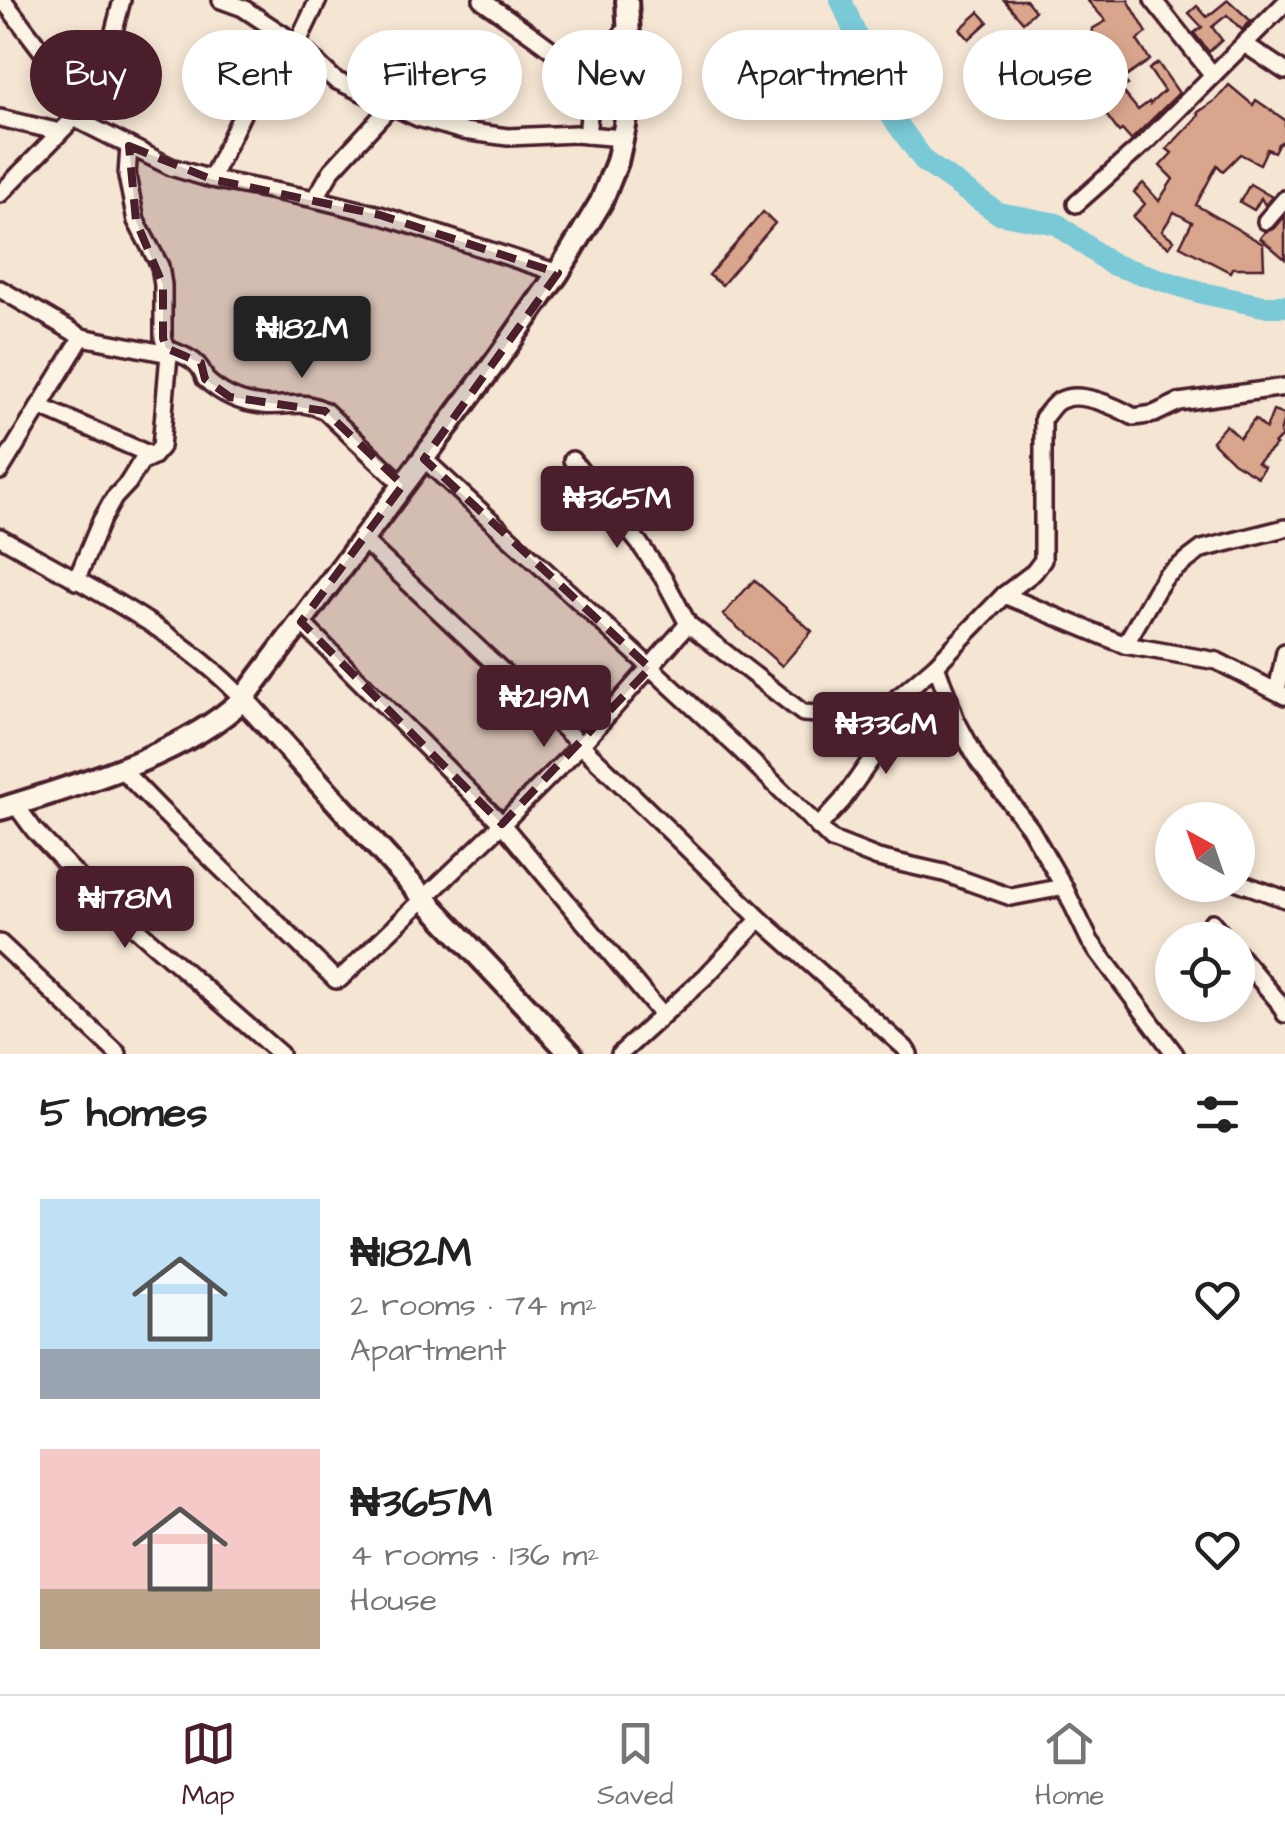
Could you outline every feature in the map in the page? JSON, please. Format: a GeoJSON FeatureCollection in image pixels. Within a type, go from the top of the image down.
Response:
{"type":"FeatureCollection","features":[{"type":"Feature","properties":{"kind":"main road"},"geometry":{"type":"LineString","coordinates":[[8,807],[169,748],[222,717],[243,699],[498,360],[558,273],[600,202],[617,162],[631,74],[627,0]]}},
{"type":"Feature","properties":{"kind":"main road"},"geometry":{"type":"LineString","coordinates":[[243,699],[571,1054]]}},
{"type":"Feature","properties":{"kind":"street"},"geometry":{"type":"LineString","coordinates":[[3,0],[30,34]]}},
{"type":"Feature","properties":{"kind":"street"},"geometry":{"type":"LineString","coordinates":[[114,30],[122,0]]}},
{"type":"Feature","properties":{"kind":"street"},"geometry":{"type":"LineString","coordinates":[[220,0],[243,8],[276,30]]}},
{"type":"Feature","properties":{"kind":"street"},"geometry":{"type":"LineString","coordinates":[[304,30],[318,0]]}},
{"type":"Feature","properties":{"kind":"street"},"geometry":{"type":"LineString","coordinates":[[482,0],[542,44]]}},
{"type":"Feature","properties":{"kind":"street"},"geometry":{"type":"LineString","coordinates":[[1153,0],[1213,75]]}},
{"type":"Feature","properties":{"kind":"street"},"geometry":{"type":"LineString","coordinates":[[1076,204],[1246,45],[1285,3]]}},
{"type":"Feature","properties":{"kind":"street"},"geometry":{"type":"LineString","coordinates":[[626,30],[629,26]]}},
{"type":"Feature","properties":{"kind":"street"},"geometry":{"type":"LineString","coordinates":[[1246,45],[1285,71]]}},
{"type":"Feature","properties":{"kind":"street"},"geometry":{"type":"LineString","coordinates":[[0,118],[60,132]]}},
{"type":"Feature","properties":{"kind":"street"},"geometry":{"type":"LineString","coordinates":[[0,194],[70,120]]}},
{"type":"Feature","properties":{"kind":"street"},"geometry":{"type":"LineString","coordinates":[[88,120],[171,167],[211,179],[316,198],[437,232],[558,273]]}},
{"type":"Feature","properties":{"kind":"street"},"geometry":{"type":"LineString","coordinates":[[211,179],[239,120]]}},
{"type":"Feature","properties":{"kind":"street"},"geometry":{"type":"LineString","coordinates":[[316,198],[332,170],[379,120]]}},
{"type":"Feature","properties":{"kind":"street"},"geometry":{"type":"LineString","coordinates":[[425,120],[463,131],[508,137],[622,138]]}},
{"type":"Feature","properties":{"kind":"street"},"geometry":{"type":"LineString","coordinates":[[588,135],[590,120]]}},
{"type":"Feature","properties":{"kind":"street"},"geometry":{"type":"LineString","coordinates":[[76,580],[100,521],[114,498],[141,462],[161,447],[167,351],[162,338],[164,285],[160,266],[136,221],[127,176],[129,146]]}},
{"type":"Feature","properties":{"kind":"street"},"geometry":{"type":"LineString","coordinates":[[1266,221],[1285,199]]}},
{"type":"Feature","properties":{"kind":"street"},"geometry":{"type":"LineString","coordinates":[[0,288],[82,336],[167,351],[196,361],[205,379],[230,397],[260,406],[312,404],[325,411],[403,485]]}},
{"type":"Feature","properties":{"kind":"street"},"geometry":{"type":"LineString","coordinates":[[0,471],[82,336]]}},
{"type":"Feature","properties":{"kind":"street"},"geometry":{"type":"LineString","coordinates":[[572,460],[639,543],[688,624],[803,712],[847,716],[879,708],[899,696],[1043,560],[1043,418],[1055,404],[1065,397],[1082,398],[1115,405],[1134,417],[1154,414],[1179,402],[1285,387]]}},
{"type":"Feature","properties":{"kind":"street"},"geometry":{"type":"LineString","coordinates":[[39,406],[153,456]]}},
{"type":"Feature","properties":{"kind":"street"},"geometry":{"type":"LineString","coordinates":[[424,459],[832,840],[846,848],[944,873],[1011,897],[1064,886]]}},
{"type":"Feature","properties":{"kind":"street"},"geometry":{"type":"LineString","coordinates":[[1126,644],[1166,576],[1202,548],[1285,528]]}},
{"type":"Feature","properties":{"kind":"street"},"geometry":{"type":"LineString","coordinates":[[0,537],[128,610],[194,654],[243,699]]}},
{"type":"Feature","properties":{"kind":"street"},"geometry":{"type":"LineString","coordinates":[[363,540],[760,920],[910,1054]]}},
{"type":"Feature","properties":{"kind":"street"},"geometry":{"type":"LineString","coordinates":[[1004,595],[1126,644],[1217,661],[1281,694],[1285,652]]}},
{"type":"Feature","properties":{"kind":"street"},"geometry":{"type":"LineString","coordinates":[[301,622],[502,824],[662,1015]]}},
{"type":"Feature","properties":{"kind":"street"},"geometry":{"type":"LineString","coordinates":[[120,768],[336,980],[340,979],[581,745],[688,624]]}},
{"type":"Feature","properties":{"kind":"street"},"geometry":{"type":"LineString","coordinates":[[936,664],[956,720],[978,761],[1030,828],[1090,941],[1175,1054]]}},
{"type":"Feature","properties":{"kind":"street"},"geometry":{"type":"LineString","coordinates":[[818,827],[878,750],[899,696]]}},
{"type":"Feature","properties":{"kind":"street"},"geometry":{"type":"LineString","coordinates":[[8,807],[138,933],[280,1054]]}},
{"type":"Feature","properties":{"kind":"street"},"geometry":{"type":"LineString","coordinates":[[1255,888],[1285,899]]}},
{"type":"Feature","properties":{"kind":"street"},"geometry":{"type":"LineString","coordinates":[[620,1054],[706,976],[760,920]]}},
{"type":"Feature","properties":{"kind":"street"},"geometry":{"type":"LineString","coordinates":[[0,943],[118,1054]]}},
{"type":"Feature","properties":{"kind":"street"},"geometry":{"type":"LineString","coordinates":[[1255,974],[1285,1014]]}},
{"type":"Feature","properties":{"kind":"highlighted area"},"geometry":{"type":"Polygon","coordinates":[[[129,146],[211,179],[380,215],[558,273],[424,459],[650,668],[502,824],[301,622],[403,485],[325,411],[230,397],[205,379],[201,363],[166,348],[163,285],[136,221],[129,146]]]}},
{"type":"Feature","properties":{"kind":"building"},"geometry":{"type":"Polygon","coordinates":[[[1004,0],[1026,0],[1035,11],[1023,22],[1004,0]]]}},
{"type":"Feature","properties":{"kind":"building"},"geometry":{"type":"Polygon","coordinates":[[[1087,0],[1128,0],[1147,33],[1137,40],[1150,60],[1128,75],[1128,30],[1092,30],[1106,21],[1087,0]]]}},
{"type":"Feature","properties":{"kind":"building"},"geometry":{"type":"Polygon","coordinates":[[[1228,0],[1251,21],[1242,30],[1227,15],[1212,27],[1222,40],[1209,52],[1194,33],[1202,27],[1189,13],[1197,6],[1207,17],[1228,0]]]}},
{"type":"Feature","properties":{"kind":"building"},"geometry":{"type":"Polygon","coordinates":[[[979,12],[988,22],[979,30],[963,32],[960,29],[979,12]]]}},
{"type":"Feature","properties":{"kind":"building"},"geometry":{"type":"Polygon","coordinates":[[[1158,63],[1179,93],[1131,140],[1122,130],[1119,132],[1110,120],[1128,120],[1128,98],[1138,110],[1164,91],[1149,69],[1158,63]]]}},
{"type":"Feature","properties":{"kind":"building"},"geometry":{"type":"Polygon","coordinates":[[[1229,85],[1253,105],[1256,100],[1285,120],[1285,140],[1274,152],[1267,149],[1260,164],[1240,154],[1223,171],[1217,165],[1196,205],[1263,244],[1264,268],[1232,268],[1230,272],[1180,246],[1192,222],[1174,212],[1162,231],[1174,240],[1169,247],[1133,217],[1145,204],[1134,192],[1143,183],[1159,201],[1173,179],[1160,166],[1172,153],[1167,149],[1197,113],[1229,85]]]}},
{"type":"Feature","properties":{"kind":"building"},"geometry":{"type":"Polygon","coordinates":[[[1250,184],[1272,197],[1265,205],[1261,198],[1254,210],[1240,202],[1250,184]]]}},
{"type":"Feature","properties":{"kind":"building"},"geometry":{"type":"Polygon","coordinates":[[[763,212],[775,223],[722,285],[709,275],[763,212]]]}},
{"type":"Feature","properties":{"kind":"building"},"geometry":{"type":"Polygon","coordinates":[[[1285,216],[1285,259],[1260,238],[1285,216]]]}},
{"type":"Feature","properties":{"kind":"building"},"geometry":{"type":"Polygon","coordinates":[[[1273,411],[1285,415],[1282,436],[1257,463],[1264,467],[1258,477],[1233,462],[1212,441],[1226,425],[1240,438],[1255,419],[1266,429],[1273,411]]]}},
{"type":"Feature","properties":{"kind":"building"},"geometry":{"type":"Polygon","coordinates":[[[754,580],[812,631],[782,666],[723,615],[754,580]]]}},
{"type":"Feature","properties":{"kind":"waterway"},"geometry":{"type":"LineString","coordinates":[[841,0],[888,111],[925,162],[998,213],[1057,224],[1111,264],[1202,293],[1263,306],[1285,306]]}}]}
